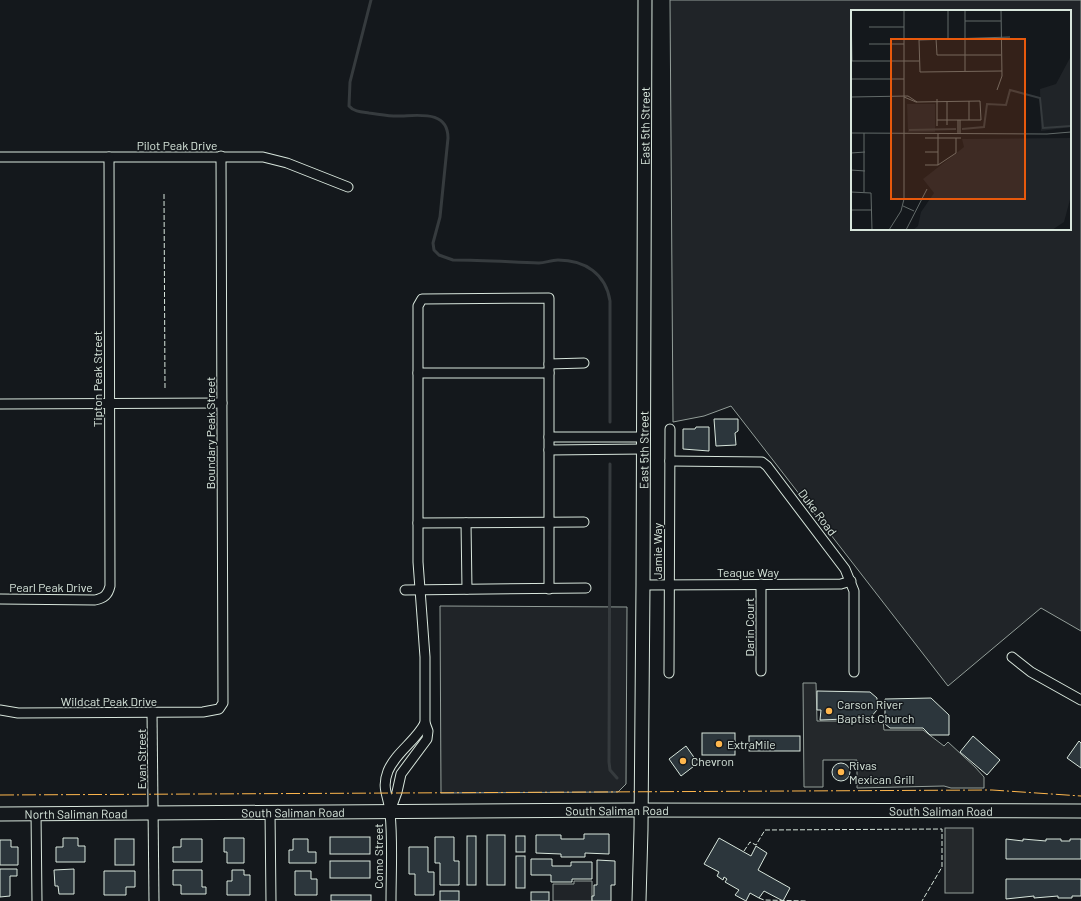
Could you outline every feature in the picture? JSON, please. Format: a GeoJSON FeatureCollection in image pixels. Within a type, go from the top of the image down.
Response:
{"type":"FeatureCollection","features":[{"type":"Feature","properties":{"kind":"main road","name":"East 5th Street"},"geometry":{"type":"LineString","coordinates":[[639,901],[642,810],[645,0]]}},
{"type":"Feature","properties":{"kind":"main road","name":"South Saliman Road"},"geometry":{"type":"LineString","coordinates":[[153,813],[642,810],[1081,811]]}},
{"type":"Feature","properties":{"kind":"main road","name":"North Saliman Road"},"geometry":{"type":"LineString","coordinates":[[0,814],[153,813]]}},
{"type":"Feature","properties":{"kind":"street","name":"Boundary Peak Street"},"geometry":{"type":"LineString","coordinates":[[219,709],[224,693],[221,156]]}},
{"type":"Feature","properties":{"kind":"street","name":"Pilot Peak Drive"},"geometry":{"type":"LineString","coordinates":[[0,158],[252,156],[274,159],[348,186]]}},
{"type":"Feature","properties":{"kind":"street","name":"Tipton Peak Street"},"geometry":{"type":"LineString","coordinates":[[103,598],[110,586],[109,157]]}},
{"type":"Feature","properties":{"kind":"street"},"geometry":{"type":"LineString","coordinates":[[390,811],[397,792],[400,774],[428,739],[428,731],[425,723],[425,657],[420,590],[418,523],[418,306],[419,301],[423,298],[549,298],[549,589]]}},
{"type":"Feature","properties":{"kind":"street"},"geometry":{"type":"LineString","coordinates":[[549,364],[584,363]]}},
{"type":"Feature","properties":{"kind":"street"},"geometry":{"type":"LineString","coordinates":[[418,373],[549,373]]}},
{"type":"Feature","properties":{"kind":"street"},"geometry":{"type":"LineString","coordinates":[[0,404],[222,403]]}},
{"type":"Feature","properties":{"kind":"street","name":"Jamie Way"},"geometry":{"type":"LineString","coordinates":[[669,673],[670,429]]}},
{"type":"Feature","properties":{"kind":"street"},"geometry":{"type":"LineString","coordinates":[[549,437],[644,443]]}},
{"type":"Feature","properties":{"kind":"street"},"geometry":{"type":"LineString","coordinates":[[549,450],[644,443]]}},
{"type":"Feature","properties":{"kind":"street","name":"Duke Road"},"geometry":{"type":"LineString","coordinates":[[670,461],[762,462],[768,466],[845,569],[851,581],[854,591],[854,672]]}},
{"type":"Feature","properties":{"kind":"street"},"geometry":{"type":"LineString","coordinates":[[418,523],[584,522]]}},
{"type":"Feature","properties":{"kind":"street"},"geometry":{"type":"LineString","coordinates":[[466,523],[467,590]]}},
{"type":"Feature","properties":{"kind":"street","name":"Teaque Way"},"geometry":{"type":"LineString","coordinates":[[643,585],[841,584],[851,581]]}},
{"type":"Feature","properties":{"kind":"street","name":"Darin Court"},"geometry":{"type":"LineString","coordinates":[[761,584],[761,671]]}},
{"type":"Feature","properties":{"kind":"street"},"geometry":{"type":"LineString","coordinates":[[405,590],[586,588]]}},
{"type":"Feature","properties":{"kind":"street","name":"Pearl Peak Drive"},"geometry":{"type":"LineString","coordinates":[[0,599],[89,600],[103,598]]}},
{"type":"Feature","properties":{"kind":"street"},"geometry":{"type":"LineString","coordinates":[[1012,657],[1031,672],[1081,700]]}},
{"type":"Feature","properties":{"kind":"street","name":"Wildcat Peak Drive"},"geometry":{"type":"LineString","coordinates":[[0,710],[18,713],[203,712],[219,709]]}},
{"type":"Feature","properties":{"kind":"street","name":"Evan Street"},"geometry":{"type":"LineString","coordinates":[[152,712],[154,901]]}},
{"type":"Feature","properties":{"kind":"street","name":"Como Street"},"geometry":{"type":"LineString","coordinates":[[390,811],[390,901]]}},
{"type":"Feature","properties":{"kind":"street"},"geometry":{"type":"LineString","coordinates":[[270,812],[271,901]]}},
{"type":"Feature","properties":{"kind":"street"},"geometry":{"type":"LineString","coordinates":[[36,814],[37,901]]}},
{"type":"Feature","properties":{"kind":"shaded area"},"geometry":{"type":"Polygon","coordinates":[[[670,0],[1081,0],[1081,631],[1041,608],[948,686],[731,406],[704,416],[673,422],[670,0]]]}},
{"type":"Feature","properties":{"kind":"shaded area"},"geometry":{"type":"Polygon","coordinates":[[[440,606],[627,607],[626,784],[618,792],[441,793],[440,606]]]}},
{"type":"Feature","properties":{"kind":"shaded area"},"geometry":{"type":"Polygon","coordinates":[[[803,683],[816,683],[817,721],[883,721],[884,730],[923,730],[944,746],[948,742],[975,767],[984,777],[984,788],[951,788],[944,786],[857,788],[857,760],[823,760],[823,787],[804,787],[803,683]]]}},
{"type":"Feature","properties":{"kind":"shaded area"},"geometry":{"type":"Polygon","coordinates":[[[945,828],[973,828],[973,893],[945,893],[945,828]]]}},
{"type":"Feature","properties":{"kind":"shaded area"},"geometry":{"type":"Polygon","coordinates":[[[574,881],[592,881],[592,901],[553,901],[553,884],[574,884],[574,881]]]}},
{"type":"Feature","properties":{"kind":"building"},"geometry":{"type":"Polygon","coordinates":[[[714,419],[738,419],[738,431],[735,433],[736,445],[716,446],[714,419]]]}},
{"type":"Feature","properties":{"kind":"building"},"geometry":{"type":"Polygon","coordinates":[[[696,427],[709,427],[709,451],[683,449],[683,429],[695,429],[696,427]]]}},
{"type":"Feature","properties":{"kind":"building"},"geometry":{"type":"Polygon","coordinates":[[[817,691],[870,692],[877,698],[877,710],[870,718],[820,720],[821,710],[817,710],[817,691]]]}},
{"type":"Feature","properties":{"kind":"building"},"geometry":{"type":"Polygon","coordinates":[[[931,698],[949,715],[949,735],[930,735],[923,728],[890,728],[885,724],[885,699],[931,698]]]}},
{"type":"Feature","properties":{"kind":"building","name":"ExtraMile"},"geometry":{"type":"Polygon","coordinates":[[[702,733],[735,733],[735,755],[702,755],[702,733]]]}},
{"type":"Feature","properties":{"kind":"building"},"geometry":{"type":"Polygon","coordinates":[[[749,736],[800,736],[800,751],[749,751],[749,736]]]}},
{"type":"Feature","properties":{"kind":"building"},"geometry":{"type":"Polygon","coordinates":[[[973,736],[1000,760],[987,775],[960,752],[973,736]]]}},
{"type":"Feature","properties":{"kind":"building"},"geometry":{"type":"Polygon","coordinates":[[[1079,741],[1081,743],[1081,768],[1067,758],[1079,741]]]}},
{"type":"Feature","properties":{"kind":"building","name":"Chevron"},"geometry":{"type":"Polygon","coordinates":[[[686,746],[698,763],[681,776],[669,759],[686,746]]]}},
{"type":"Feature","properties":{"kind":"building","name":"Rivas Mexican Grill"},"geometry":{"type":"Polygon","coordinates":[[[841,763],[847,766],[850,772],[847,778],[841,781],[835,778],[832,772],[835,766],[841,763]]]}},
{"type":"Feature","properties":{"kind":"building"},"geometry":{"type":"Polygon","coordinates":[[[584,834],[609,834],[609,854],[585,853],[585,857],[561,857],[561,854],[536,853],[536,835],[561,835],[561,839],[584,839],[584,834]]]}},
{"type":"Feature","properties":{"kind":"building"},"geometry":{"type":"Polygon","coordinates":[[[487,835],[505,835],[505,885],[487,885],[487,835]]]}},
{"type":"Feature","properties":{"kind":"building"},"geometry":{"type":"Polygon","coordinates":[[[467,836],[476,836],[476,885],[467,885],[467,836]]]}},
{"type":"Feature","properties":{"kind":"building"},"geometry":{"type":"Polygon","coordinates":[[[516,836],[525,836],[525,852],[516,852],[516,836]]]}},
{"type":"Feature","properties":{"kind":"building"},"geometry":{"type":"Polygon","coordinates":[[[330,837],[370,837],[370,854],[330,854],[330,837]]]}},
{"type":"Feature","properties":{"kind":"building"},"geometry":{"type":"Polygon","coordinates":[[[435,837],[454,837],[454,861],[459,861],[459,885],[440,885],[440,863],[435,863],[435,837]]]}},
{"type":"Feature","properties":{"kind":"building"},"geometry":{"type":"Polygon","coordinates":[[[63,838],[78,838],[78,846],[85,846],[85,862],[56,862],[56,847],[63,847],[63,838]]]}},
{"type":"Feature","properties":{"kind":"building"},"geometry":{"type":"Polygon","coordinates":[[[224,838],[244,838],[244,863],[227,863],[227,852],[224,852],[224,838]]]}},
{"type":"Feature","properties":{"kind":"building"},"geometry":{"type":"Polygon","coordinates":[[[719,838],[751,856],[756,846],[767,853],[758,870],[790,888],[783,901],[764,891],[759,898],[750,893],[746,901],[735,895],[739,890],[725,882],[727,879],[724,877],[723,880],[717,876],[719,872],[704,864],[719,838]]]}},
{"type":"Feature","properties":{"kind":"building"},"geometry":{"type":"Polygon","coordinates":[[[115,839],[134,839],[134,865],[115,865],[115,839]]]}},
{"type":"Feature","properties":{"kind":"building"},"geometry":{"type":"Polygon","coordinates":[[[181,839],[202,839],[202,862],[173,862],[173,847],[181,847],[181,839]]]}},
{"type":"Feature","properties":{"kind":"building"},"geometry":{"type":"Polygon","coordinates":[[[293,839],[308,839],[308,852],[316,852],[316,863],[289,863],[289,850],[293,850],[293,839]]]}},
{"type":"Feature","properties":{"kind":"building"},"geometry":{"type":"Polygon","coordinates":[[[1006,839],[1046,841],[1046,839],[1061,839],[1061,841],[1070,841],[1070,839],[1081,839],[1081,859],[1006,859],[1006,839]]]}},
{"type":"Feature","properties":{"kind":"building"},"geometry":{"type":"Polygon","coordinates":[[[0,840],[11,840],[11,847],[18,847],[18,865],[0,865],[0,840]]]}},
{"type":"Feature","properties":{"kind":"building"},"geometry":{"type":"Polygon","coordinates":[[[409,847],[428,847],[428,872],[434,872],[434,895],[415,895],[415,874],[409,874],[409,847]]]}},
{"type":"Feature","properties":{"kind":"building"},"geometry":{"type":"Polygon","coordinates":[[[516,856],[525,856],[525,888],[516,888],[516,856]]]}},
{"type":"Feature","properties":{"kind":"building"},"geometry":{"type":"Polygon","coordinates":[[[531,859],[552,859],[552,866],[571,866],[571,862],[592,862],[592,879],[572,879],[572,882],[551,882],[551,875],[531,875],[531,859]]]}},
{"type":"Feature","properties":{"kind":"building"},"geometry":{"type":"Polygon","coordinates":[[[597,860],[615,861],[615,885],[611,885],[611,901],[592,901],[592,896],[594,896],[594,885],[597,885],[597,860]]]}},
{"type":"Feature","properties":{"kind":"building"},"geometry":{"type":"Polygon","coordinates":[[[330,861],[370,861],[370,878],[330,878],[330,861]]]}},
{"type":"Feature","properties":{"kind":"building"},"geometry":{"type":"Polygon","coordinates":[[[0,869],[17,869],[17,876],[10,876],[10,896],[0,897],[0,869]]]}},
{"type":"Feature","properties":{"kind":"building"},"geometry":{"type":"Polygon","coordinates":[[[74,869],[74,894],[59,894],[58,886],[55,886],[54,870],[74,869]]]}},
{"type":"Feature","properties":{"kind":"building"},"geometry":{"type":"Polygon","coordinates":[[[173,870],[202,870],[202,887],[206,887],[206,894],[181,894],[181,885],[173,885],[173,870]]]}},
{"type":"Feature","properties":{"kind":"building"},"geometry":{"type":"Polygon","coordinates":[[[232,870],[244,870],[244,875],[250,875],[250,895],[227,895],[227,881],[232,881],[232,870]]]}},
{"type":"Feature","properties":{"kind":"building"},"geometry":{"type":"Polygon","coordinates":[[[104,871],[135,871],[135,887],[126,887],[126,895],[104,895],[104,871]]]}},
{"type":"Feature","properties":{"kind":"building"},"geometry":{"type":"Polygon","coordinates":[[[295,871],[311,871],[311,879],[317,879],[317,895],[295,895],[295,871]]]}},
{"type":"Feature","properties":{"kind":"building"},"geometry":{"type":"Polygon","coordinates":[[[1006,879],[1081,879],[1081,896],[1072,896],[1072,898],[1058,898],[1058,896],[1034,898],[1034,896],[1006,899],[1006,879]]]}},
{"type":"Feature","properties":{"kind":"building"},"geometry":{"type":"Polygon","coordinates":[[[440,891],[459,891],[459,901],[440,901],[440,891]]]}},
{"type":"Feature","properties":{"kind":"building"},"geometry":{"type":"Polygon","coordinates":[[[531,892],[549,892],[549,901],[531,901],[531,892]]]}},
{"type":"Feature","properties":{"kind":"building"},"geometry":{"type":"Polygon","coordinates":[[[331,895],[371,895],[371,901],[331,901],[331,895]]]}},
{"type":"Feature","properties":{"kind":"waterway"},"geometry":{"type":"LineString","coordinates":[[371,0],[350,82],[349,106],[358,111],[383,115],[430,116],[443,122],[447,129],[448,138],[440,217],[433,243],[434,250],[439,255],[453,260],[539,263],[555,260],[568,261],[585,266],[593,270],[599,276],[608,291],[610,301],[610,422]]}},
{"type":"Feature","properties":{"kind":"waterway"},"geometry":{"type":"LineString","coordinates":[[610,464],[609,762],[610,770],[617,778]]}},
{"type":"Feature","properties":{"kind":"fence"},"geometry":{"type":"LineString","coordinates":[[164,194],[165,389]]}},
{"type":"Feature","properties":{"kind":"fence"},"geometry":{"type":"LineString","coordinates":[[744,851],[750,842],[756,845],[765,830],[942,829],[942,867],[922,901]]}},
{"type":"Feature","properties":{"kind":"fence"},"geometry":{"type":"LineString","coordinates":[[759,898],[764,900],[806,901]]}},
{"type":"Feature","properties":{"kind":"power"},"geometry":{"type":"LineString","coordinates":[[0,795],[992,790],[1081,796]]}},
{"type":"Feature","properties":{"kind":"place","name":"Carson River Baptist Church"},"geometry":{"type":"Point","coordinates":[829,711]}},
{"type":"Feature","properties":{"kind":"place","name":"ExtraMile"},"geometry":{"type":"Point","coordinates":[719,744]}},
{"type":"Feature","properties":{"kind":"place","name":"Chevron"},"geometry":{"type":"Point","coordinates":[683,761]}},
{"type":"Feature","properties":{"kind":"place","name":"Rivas Mexican Grill"},"geometry":{"type":"Point","coordinates":[841,772]}}]}
